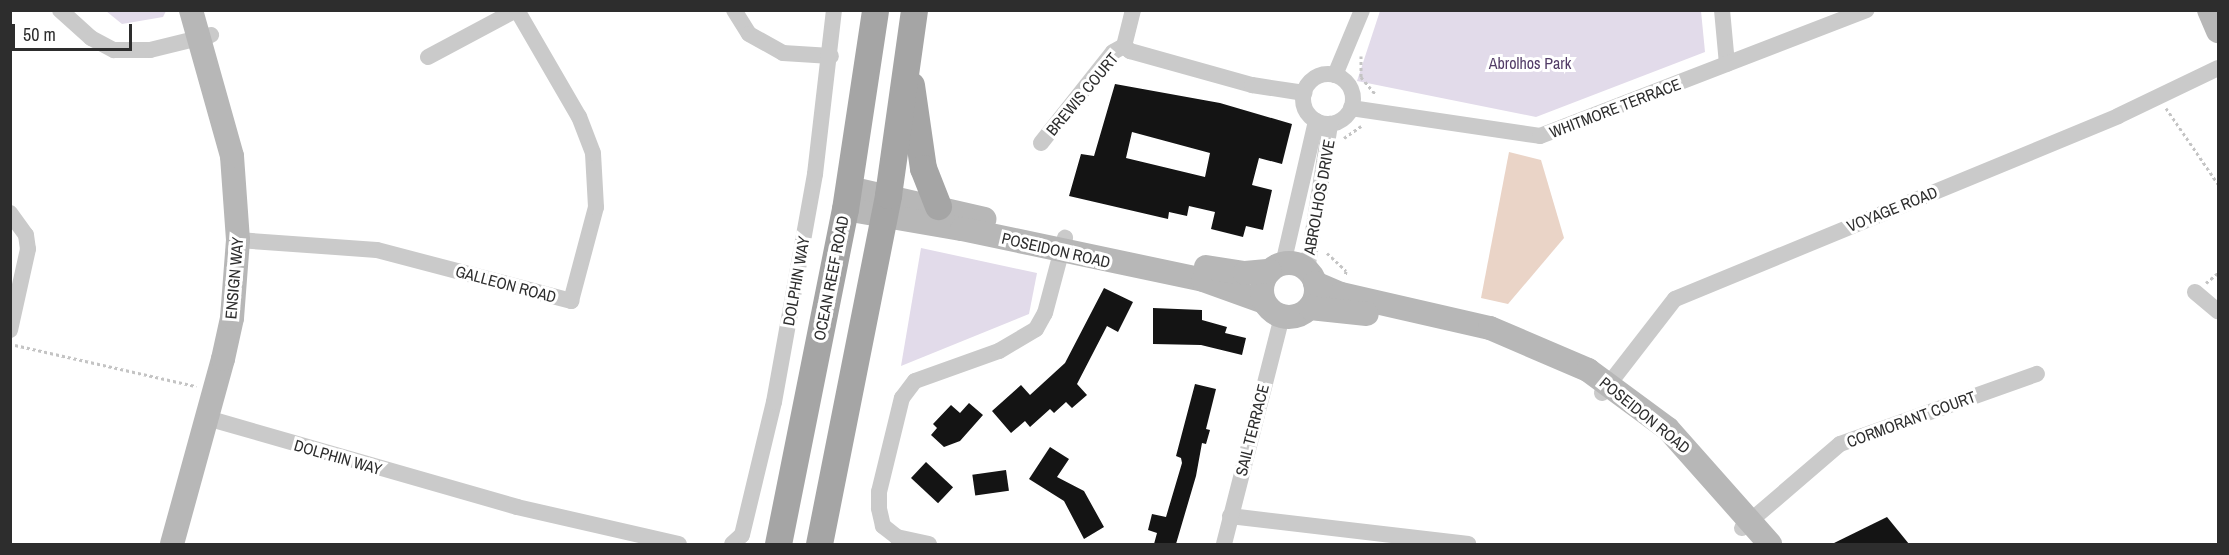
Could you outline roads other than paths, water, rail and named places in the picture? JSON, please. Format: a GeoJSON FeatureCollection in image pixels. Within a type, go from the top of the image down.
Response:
{"type":"FeatureCollection","features":[{"type":"Feature","properties":{"kind":"main road","name":"OCEAN REEF ROAD"},"geometry":{"type":"LineString","coordinates":[[778,544],[847,199],[875,10]]}},
{"type":"Feature","properties":{"kind":"main road"},"geometry":{"type":"LineString","coordinates":[[819,544],[886,206],[914,10]]}},
{"type":"Feature","properties":{"kind":"main road"},"geometry":{"type":"LineString","coordinates":[[907,66],[923,168],[939,206]]}},
{"type":"Feature","properties":{"kind":"street"},"geometry":{"type":"LineString","coordinates":[[60,10],[91,38],[114,50],[150,50],[205,37]]}},
{"type":"Feature","properties":{"kind":"street","name":"ENSIGN WAY"},"geometry":{"type":"LineString","coordinates":[[191,10],[205,37]]}},
{"type":"Feature","properties":{"kind":"street","name":"ENSIGN WAY"},"geometry":{"type":"LineString","coordinates":[[172,544],[214,420],[245,314],[245,240],[232,156],[205,37],[205,10]]}},
{"type":"Feature","properties":{"kind":"street"},"geometry":{"type":"LineString","coordinates":[[428,57],[517,10]]}},
{"type":"Feature","properties":{"kind":"street","name":"GALLEON ROAD"},"geometry":{"type":"LineString","coordinates":[[245,240],[377,250],[571,301],[596,207],[593,153],[579,117],[517,10]]}},
{"type":"Feature","properties":{"kind":"street"},"geometry":{"type":"LineString","coordinates":[[734,10],[749,34],[783,53],[831,56]]}},
{"type":"Feature","properties":{"kind":"street","name":"DOLPHIN WAY"},"geometry":{"type":"LineString","coordinates":[[732,544],[742,534],[774,402],[815,174],[831,56],[834,10]]}},
{"type":"Feature","properties":{"kind":"street"},"geometry":{"type":"LineString","coordinates":[[1133,10],[1124,46],[1164,64],[1252,85],[1304,93]]}},
{"type":"Feature","properties":{"kind":"street"},"geometry":{"type":"LineString","coordinates":[[1335,75],[1362,10]]}},
{"type":"Feature","properties":{"kind":"street"},"geometry":{"type":"LineString","coordinates":[[1722,10],[1727,64]]}},
{"type":"Feature","properties":{"kind":"street","name":"WHITMORE TERRACE"},"geometry":{"type":"LineString","coordinates":[[1352,108],[1540,136],[1867,10]]}},
{"type":"Feature","properties":{"kind":"street"},"geometry":{"type":"LineString","coordinates":[[2209,10],[2218,31]]}},
{"type":"Feature","properties":{"kind":"street","name":"BREWIS COURT"},"geometry":{"type":"LineString","coordinates":[[1041,143],[1113,52],[1124,46]]}},
{"type":"Feature","properties":{"kind":"street","name":"VOYAGE ROAD"},"geometry":{"type":"LineString","coordinates":[[1606,389],[1675,299],[2159,97],[2218,68]]}},
{"type":"Feature","properties":{"kind":"street"},"geometry":{"type":"LineString","coordinates":[[1335,75],[1350,88],[1352,108],[1341,120],[1323,122],[1304,107],[1304,93],[1316,77],[1335,75]]}},
{"type":"Feature","properties":{"kind":"street","name":"ABROLHOS DRIVE"},"geometry":{"type":"LineString","coordinates":[[1276,267],[1323,122]]}},
{"type":"Feature","properties":{"kind":"street","name":"ABROLHOS DRIVE"},"geometry":{"type":"LineString","coordinates":[[1311,276],[1323,122]]}},
{"type":"Feature","properties":{"kind":"street","name":"POSEIDON ROAD"},"geometry":{"type":"LineString","coordinates":[[847,199],[886,206],[939,206],[1063,244],[1227,286],[1273,309]]}},
{"type":"Feature","properties":{"kind":"street","name":"POSEIDON ROAD"},"geometry":{"type":"LineString","coordinates":[[886,206],[928,222],[1228,271],[1276,267]]}},
{"type":"Feature","properties":{"kind":"street"},"geometry":{"type":"LineString","coordinates":[[10,213],[26,235],[28,249],[10,330]]}},
{"type":"Feature","properties":{"kind":"street","name":"ENSIGN WAY"},"geometry":{"type":"LineString","coordinates":[[186,544],[214,420],[215,391],[232,318],[245,240]]}},
{"type":"Feature","properties":{"kind":"street"},"geometry":{"type":"LineString","coordinates":[[929,544],[897,537],[883,526],[879,508],[879,492],[902,398],[915,381],[999,351],[1036,329],[1045,313],[1063,244]]}},
{"type":"Feature","properties":{"kind":"street"},"geometry":{"type":"LineString","coordinates":[[1276,267],[1311,276],[1316,296],[1310,308],[1297,316],[1273,309],[1262,285],[1276,267]]}},
{"type":"Feature","properties":{"kind":"street","name":"POSEIDON ROAD"},"geometry":{"type":"LineString","coordinates":[[1311,276],[1341,294],[1501,332],[1557,354],[1668,429],[1749,532],[1770,544]]}},
{"type":"Feature","properties":{"kind":"street"},"geometry":{"type":"LineString","coordinates":[[2195,292],[2218,311]]}},
{"type":"Feature","properties":{"kind":"street","name":"POSEIDON ROAD"},"geometry":{"type":"LineString","coordinates":[[1310,308],[1352,310],[1473,339],[1546,364],[1606,389]]}},
{"type":"Feature","properties":{"kind":"street","name":"SAIL TERRACE"},"geometry":{"type":"LineString","coordinates":[[1224,544],[1273,309]]}},
{"type":"Feature","properties":{"kind":"street","name":"CORMORANT COURT"},"geometry":{"type":"LineString","coordinates":[[1749,532],[1840,444],[2037,374]]}},
{"type":"Feature","properties":{"kind":"street","name":"DOLPHIN WAY"},"geometry":{"type":"LineString","coordinates":[[214,420],[517,507],[679,544]]}},
{"type":"Feature","properties":{"kind":"street"},"geometry":{"type":"LineString","coordinates":[[1230,516],[1468,544]]}},
{"type":"Feature","properties":{"kind":"park label","name":"Abrolhos Park"},"geometry":{"type":"Point","coordinates":[1530,63]}}]}
